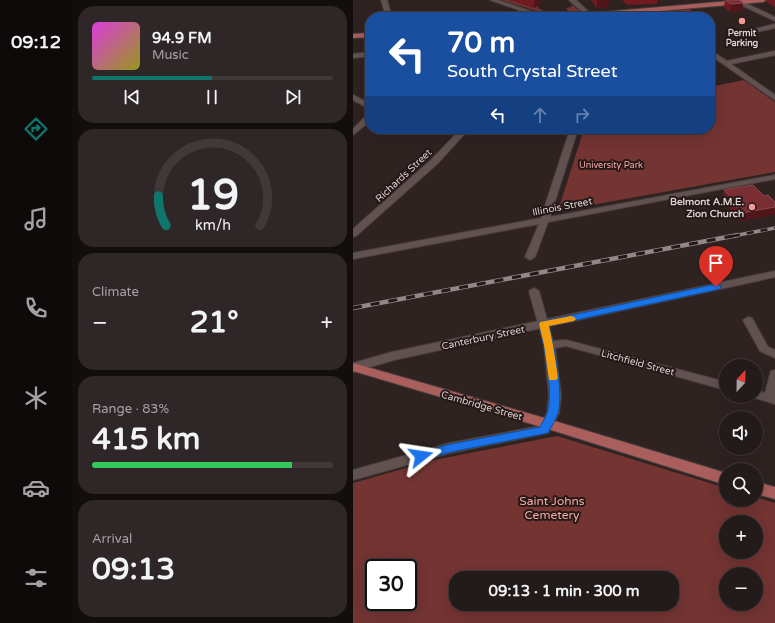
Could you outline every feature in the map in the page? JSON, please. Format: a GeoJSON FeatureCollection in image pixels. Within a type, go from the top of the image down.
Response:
{"type":"FeatureCollection","features":[{"type":"Feature","properties":{"kind":"main road"},"geometry":{"type":"LineString","coordinates":[[631,12],[763,0]]}},
{"type":"Feature","properties":{"kind":"main road"},"geometry":{"type":"LineString","coordinates":[[353,36],[365,35]]}},
{"type":"Feature","properties":{"kind":"main road","name":"Cambridge Street"},"geometry":{"type":"LineString","coordinates":[[354,367],[548,424],[719,477]]}},
{"type":"Feature","properties":{"kind":"main road"},"geometry":{"type":"LineString","coordinates":[[763,490],[775,493]]}},
{"type":"Feature","properties":{"kind":"street"},"geometry":{"type":"LineString","coordinates":[[384,0],[388,12]]}},
{"type":"Feature","properties":{"kind":"street"},"geometry":{"type":"LineString","coordinates":[[493,0],[530,12]]}},
{"type":"Feature","properties":{"kind":"street"},"geometry":{"type":"LineString","coordinates":[[572,0],[586,12]]}},
{"type":"Feature","properties":{"kind":"street"},"geometry":{"type":"LineString","coordinates":[[739,2],[775,19]]}},
{"type":"Feature","properties":{"kind":"street"},"geometry":{"type":"LineString","coordinates":[[737,34],[775,26]]}},
{"type":"Feature","properties":{"kind":"street"},"geometry":{"type":"LineString","coordinates":[[726,63],[775,53]]}},
{"type":"Feature","properties":{"kind":"street"},"geometry":{"type":"LineString","coordinates":[[353,56],[365,55]]}},
{"type":"Feature","properties":{"kind":"street"},"geometry":{"type":"LineString","coordinates":[[715,55],[775,98]]}},
{"type":"Feature","properties":{"kind":"street"},"geometry":{"type":"LineString","coordinates":[[353,97],[365,104]]}},
{"type":"Feature","properties":{"kind":"street"},"geometry":{"type":"LineString","coordinates":[[353,133],[365,122]]}},
{"type":"Feature","properties":{"kind":"street","name":"Richards Street"},"geometry":{"type":"LineString","coordinates":[[353,234],[434,162],[460,134]]}},
{"type":"Feature","properties":{"kind":"street"},"geometry":{"type":"LineString","coordinates":[[530,257],[544,221],[572,134]]}},
{"type":"Feature","properties":{"kind":"street","name":"Illinois Street"},"geometry":{"type":"LineString","coordinates":[[353,256],[775,177]]}},
{"type":"Feature","properties":{"kind":"street","name":"Canterbury Street"},"geometry":{"type":"LineString","coordinates":[[354,367],[392,356],[775,274]]}},
{"type":"Feature","properties":{"kind":"street"},"geometry":{"type":"LineString","coordinates":[[353,475],[451,448],[544,430],[553,413],[555,395],[549,345],[534,291]]}},
{"type":"Feature","properties":{"kind":"street"},"geometry":{"type":"LineString","coordinates":[[747,320],[764,349],[775,354]]}},
{"type":"Feature","properties":{"kind":"street","name":"Litchfield Street"},"geometry":{"type":"LineString","coordinates":[[549,345],[565,343],[719,384]]}},
{"type":"Feature","properties":{"kind":"street"},"geometry":{"type":"LineString","coordinates":[[772,399],[775,374]]}},
{"type":"Feature","properties":{"kind":"green space"},"geometry":{"type":"Polygon","coordinates":[[[502,0],[537,6],[541,10],[549,12],[540,12],[502,0]]]}},
{"type":"Feature","properties":{"kind":"green space"},"geometry":{"type":"Polygon","coordinates":[[[571,4],[581,12],[569,12],[566,8],[572,7],[571,4]]]}},
{"type":"Feature","properties":{"kind":"green space"},"geometry":{"type":"Polygon","coordinates":[[[690,9],[693,12],[661,12],[690,9]]]}},
{"type":"Feature","properties":{"kind":"green space","name":"University Park"},"geometry":{"type":"Polygon","coordinates":[[[744,80],[775,102],[775,172],[558,211],[582,134],[715,134],[715,86],[744,80]]]}},
{"type":"Feature","properties":{"kind":"green space","name":"Saint Johns Cemetery"},"geometry":{"type":"Polygon","coordinates":[[[557,436],[719,486],[719,507],[763,507],[763,499],[775,503],[775,623],[353,623],[353,483],[434,460],[557,436]]]}},
{"type":"Feature","properties":{"kind":"building"},"geometry":{"type":"Polygon","coordinates":[[[725,0],[739,0],[743,3],[731,4],[725,0]]]}},
{"type":"Feature","properties":{"kind":"building"},"geometry":{"type":"Polygon","coordinates":[[[753,185],[764,196],[768,195],[775,202],[775,207],[742,213],[729,200],[733,199],[724,190],[753,185]]]}},
{"type":"Feature","properties":{"kind":"railway"},"geometry":{"type":"LineString","coordinates":[[733,236],[775,228]]}},
{"type":"Feature","properties":{"kind":"railway"},"geometry":{"type":"LineString","coordinates":[[353,308],[738,235]]}},
{"type":"Feature","properties":{"kind":"slow traffic"},"geometry":{"type":"LineString","coordinates":[[553,378],[549,345],[543,324],[571,319]]}},
{"type":"Feature","properties":{"kind":"place","name":"Permit Parking"},"geometry":{"type":"Point","coordinates":[742,21]}},
{"type":"Feature","properties":{"kind":"place","name":"Belmont A.M.E. Zion Church"},"geometry":{"type":"Point","coordinates":[752,207]}},
{"type":"Feature","properties":{"kind":"route"},"geometry":{"type":"LineString","coordinates":[[421,456],[451,448],[544,430],[553,413],[555,395],[549,345],[543,324],[716,287]]}}]}
